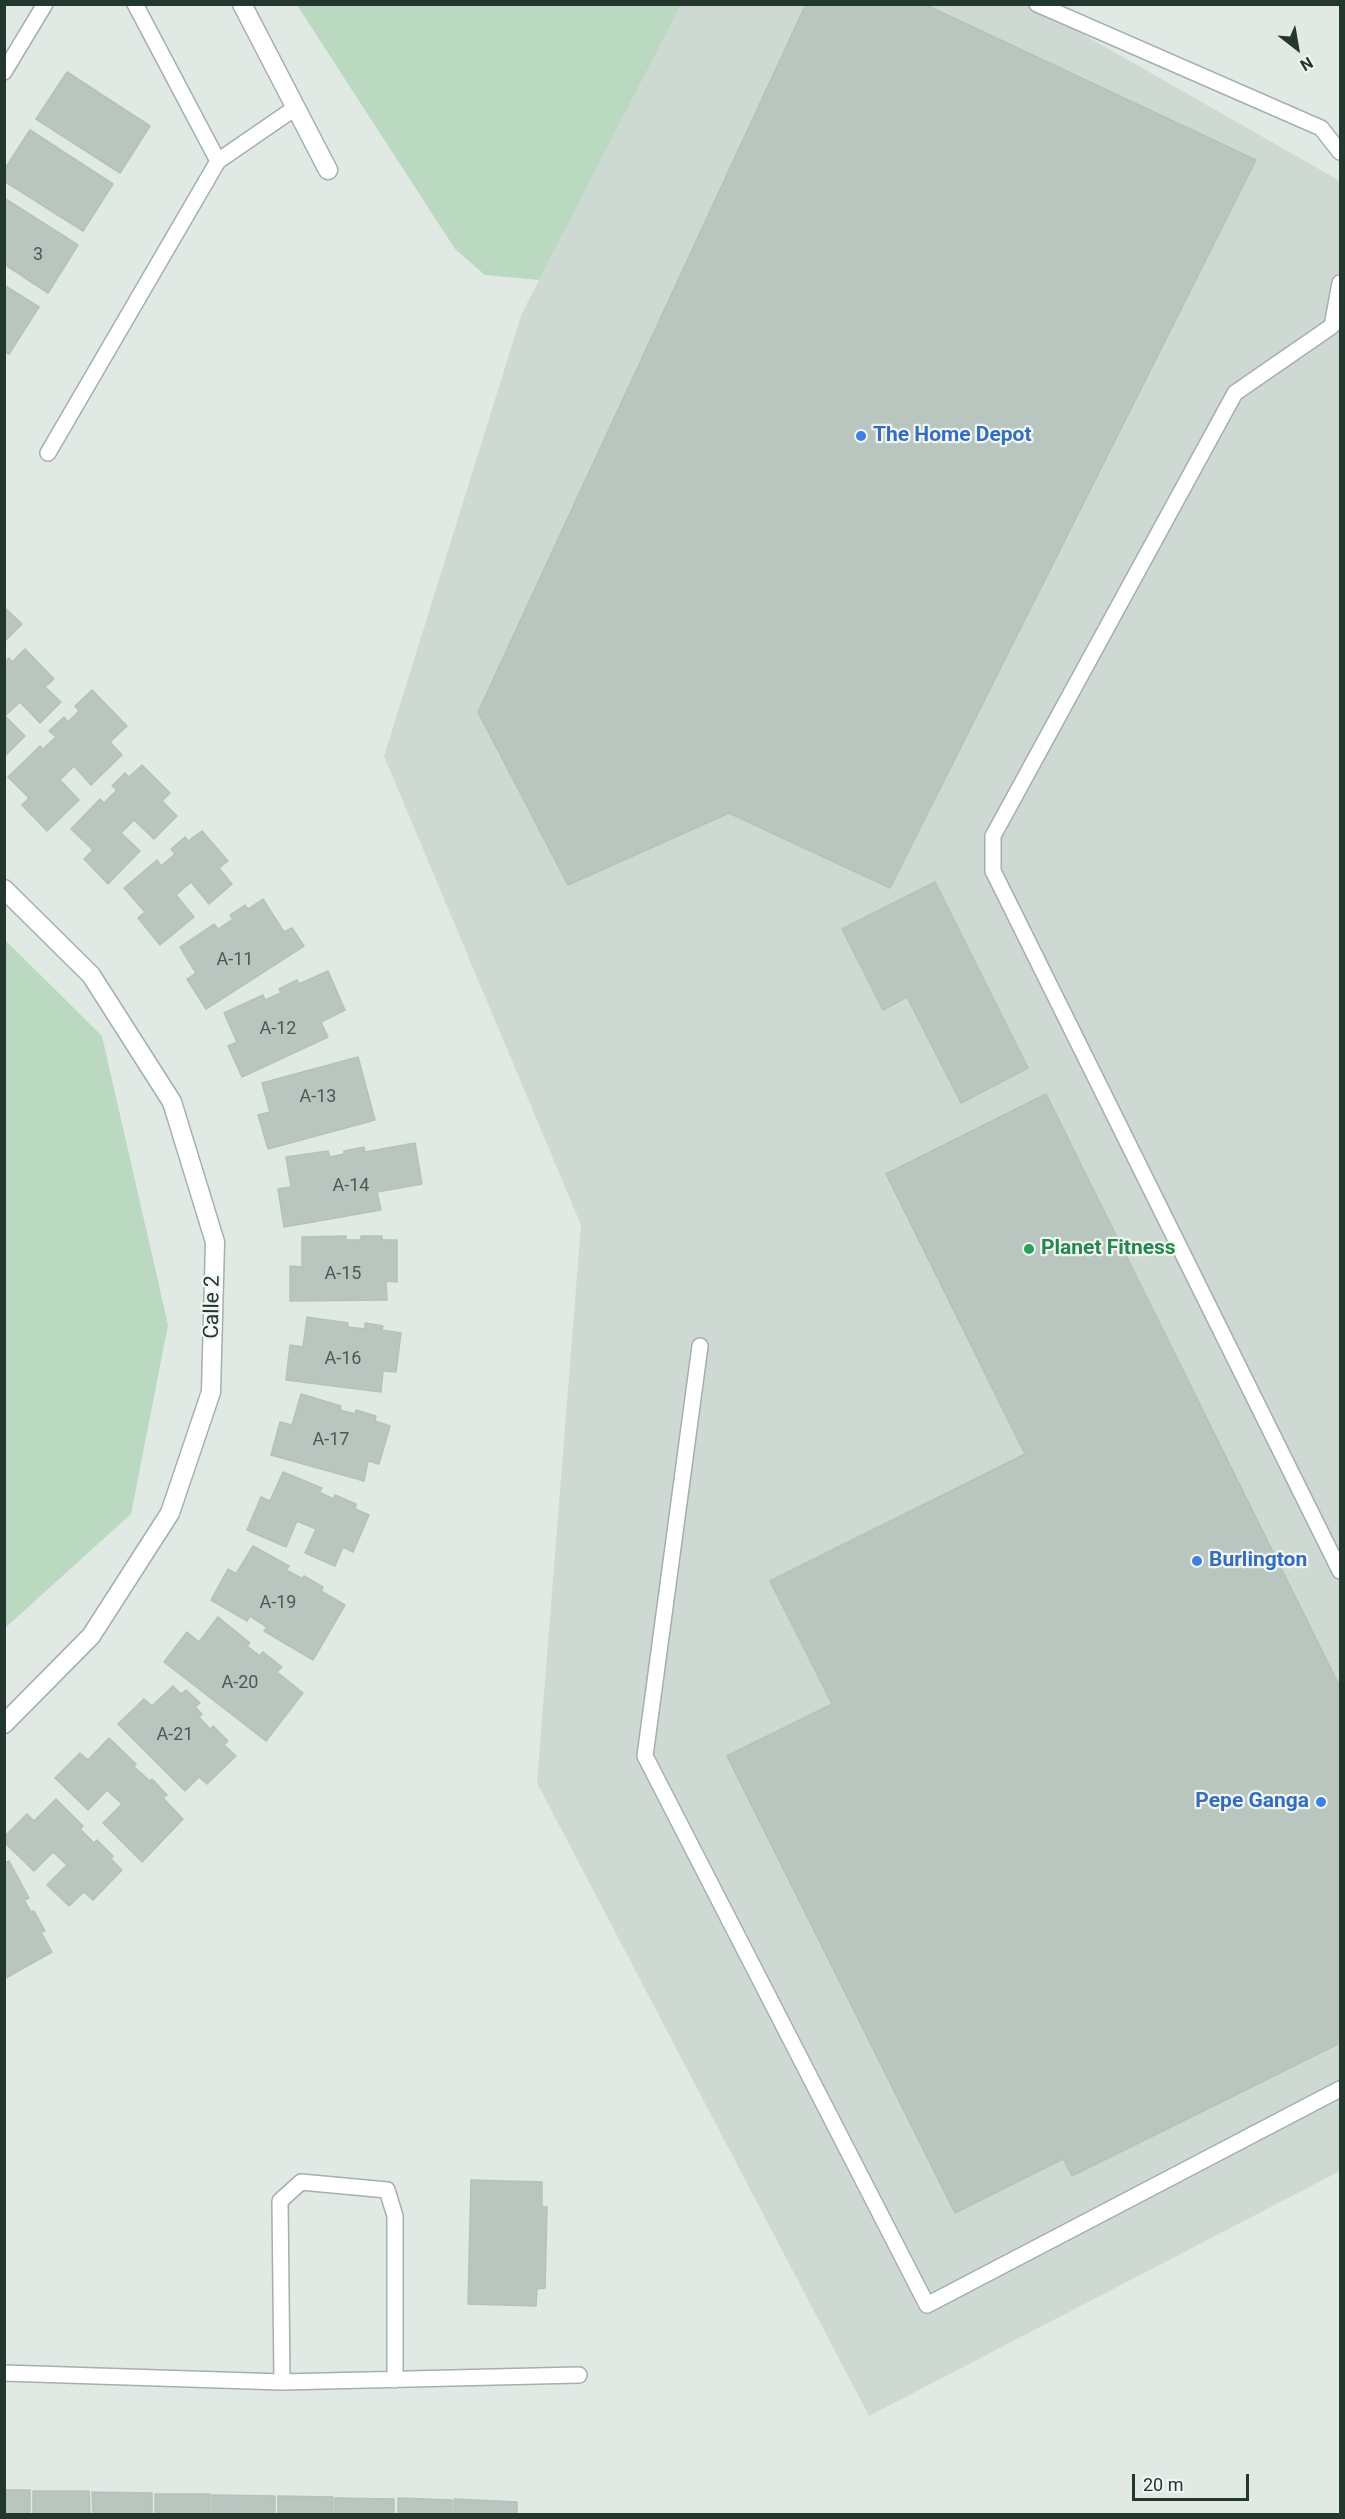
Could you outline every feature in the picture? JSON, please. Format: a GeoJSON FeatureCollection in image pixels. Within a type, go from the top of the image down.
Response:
{"type":"FeatureCollection","features":[{"type":"Feature","properties":{"kind":"street"},"geometry":{"type":"LineString","coordinates":[[242,4],[328,170]]}},
{"type":"Feature","properties":{"kind":"street","name":"Calle 2"},"geometry":{"type":"LineString","coordinates":[[4,890],[91,975],[172,1102],[214,1242],[211,1392],[170,1513],[91,1636],[4,1724]]}},
{"type":"Feature","properties":{"kind":"lane"},"geometry":{"type":"LineString","coordinates":[[4,72],[45,4]]}},
{"type":"Feature","properties":{"kind":"lane"},"geometry":{"type":"LineString","coordinates":[[135,4],[218,161]]}},
{"type":"Feature","properties":{"kind":"lane"},"geometry":{"type":"LineString","coordinates":[[1037,4],[1321,128],[1341,152]]}},
{"type":"Feature","properties":{"kind":"lane"},"geometry":{"type":"LineString","coordinates":[[48,453],[218,161],[295,108]]}},
{"type":"Feature","properties":{"kind":"lane"},"geometry":{"type":"LineString","coordinates":[[1341,283],[1336,328],[1235,393],[993,836],[993,871],[1341,1571]]}},
{"type":"Feature","properties":{"kind":"lane"},"geometry":{"type":"LineString","coordinates":[[700,1346],[645,1756],[927,2305],[1341,2089]]}},
{"type":"Feature","properties":{"kind":"lane"},"geometry":{"type":"LineString","coordinates":[[282,2382],[280,2201],[301,2182],[387,2190],[394,2216],[395,2380]]}},
{"type":"Feature","properties":{"kind":"lane"},"geometry":{"type":"LineString","coordinates":[[4,2373],[282,2382],[579,2375]]}},
{"type":"Feature","properties":{"kind":"shaded area"},"geometry":{"type":"Polygon","coordinates":[[[681,5],[1032,5],[1340,181],[1340,2171],[869,2416],[537,1783],[581,1225],[384,756],[522,313],[681,5]]]}},
{"type":"Feature","properties":{"kind":"green space"},"geometry":{"type":"Polygon","coordinates":[[[297,5],[681,5],[539,280],[485,275],[455,249],[297,5]]]}},
{"type":"Feature","properties":{"kind":"green space"},"geometry":{"type":"Polygon","coordinates":[[[4,939],[102,1036],[168,1325],[131,1514],[5,1628],[4,939]]]}},
{"type":"Feature","properties":{"kind":"building","name":"The Home Depot"},"geometry":{"type":"Polygon","coordinates":[[[806,4],[924,4],[1256,160],[890,888],[729,813],[568,885],[478,712],[806,4]]]}},
{"type":"Feature","properties":{"kind":"building"},"geometry":{"type":"Polygon","coordinates":[[[67,72],[150,126],[120,173],[36,119],[67,72]]]}},
{"type":"Feature","properties":{"kind":"building"},"geometry":{"type":"Polygon","coordinates":[[[30,130],[113,184],[83,231],[4,181],[4,170],[30,130]]]}},
{"type":"Feature","properties":{"kind":"building"},"geometry":{"type":"Polygon","coordinates":[[[4,198],[78,245],[48,293],[4,264],[4,198]]]}},
{"type":"Feature","properties":{"kind":"building"},"geometry":{"type":"Polygon","coordinates":[[[4,285],[39,307],[9,354],[4,352],[4,285]]]}},
{"type":"Feature","properties":{"kind":"building"},"geometry":{"type":"Polygon","coordinates":[[[4,607],[22,624],[4,642],[4,607]]]}},
{"type":"Feature","properties":{"kind":"building"},"geometry":{"type":"Polygon","coordinates":[[[25,649],[54,679],[45,687],[61,702],[40,723],[20,702],[5,716],[25,736],[4,757],[4,663],[9,658],[12,662],[25,649]]]}},
{"type":"Feature","properties":{"kind":"building"},"geometry":{"type":"Polygon","coordinates":[[[92,690],[127,726],[110,742],[122,755],[91,785],[74,766],[60,780],[79,800],[47,831],[22,805],[29,798],[8,777],[40,746],[43,749],[56,737],[49,731],[64,717],[68,722],[79,711],[75,706],[92,690]]]}},
{"type":"Feature","properties":{"kind":"building"},"geometry":{"type":"Polygon","coordinates":[[[142,765],[170,793],[162,801],[177,816],[154,839],[134,820],[121,833],[140,851],[108,884],[84,859],[93,850],[71,829],[100,799],[104,803],[117,790],[112,786],[125,773],[129,777],[142,765]]]}},
{"type":"Feature","properties":{"kind":"building"},"geometry":{"type":"Polygon","coordinates":[[[202,831],[228,861],[219,868],[232,884],[209,904],[191,882],[176,895],[194,917],[160,945],[138,918],[145,912],[124,888],[157,860],[161,866],[175,854],[171,849],[185,837],[188,841],[202,831]]]}},
{"type":"Feature","properties":{"kind":"building"},"geometry":{"type":"Polygon","coordinates":[[[935,882],[1028,1068],[961,1103],[907,997],[883,1010],[842,929],[935,882]]]}},
{"type":"Feature","properties":{"kind":"building"},"geometry":{"type":"Polygon","coordinates":[[[263,899],[284,932],[292,928],[304,946],[206,1009],[187,979],[196,973],[180,947],[214,924],[218,929],[233,919],[230,915],[245,905],[248,909],[263,899]]]}},
{"type":"Feature","properties":{"kind":"building"},"geometry":{"type":"Polygon","coordinates":[[[328,971],[345,1010],[321,1022],[328,1037],[242,1077],[228,1046],[237,1042],[224,1013],[263,995],[265,1000],[281,993],[279,989],[297,980],[299,984],[328,971]]]}},
{"type":"Feature","properties":{"kind":"building"},"geometry":{"type":"Polygon","coordinates":[[[358,1057],[375,1120],[268,1149],[258,1115],[270,1112],[262,1083],[358,1057]]]}},
{"type":"Feature","properties":{"kind":"building"},"geometry":{"type":"Polygon","coordinates":[[[1046,1094],[1340,1687],[1340,2043],[1072,2176],[1063,2159],[955,2213],[727,1756],[832,1704],[770,1581],[1025,1454],[886,1174],[1046,1094]]]}},
{"type":"Feature","properties":{"kind":"building"},"geometry":{"type":"Polygon","coordinates":[[[415,1143],[422,1184],[377,1192],[381,1210],[284,1227],[278,1189],[291,1187],[286,1157],[328,1151],[330,1157],[344,1154],[344,1151],[364,1147],[365,1152],[415,1143]]]}},
{"type":"Feature","properties":{"kind":"building"},"geometry":{"type":"Polygon","coordinates":[[[346,1236],[346,1240],[361,1240],[361,1236],[382,1236],[382,1240],[397,1240],[397,1282],[386,1281],[387,1300],[290,1301],[290,1266],[302,1267],[302,1237],[346,1236]]]}},
{"type":"Feature","properties":{"kind":"building"},"geometry":{"type":"Polygon","coordinates":[[[307,1317],[348,1323],[348,1327],[365,1329],[365,1323],[383,1326],[382,1330],[401,1333],[396,1372],[383,1371],[381,1392],[286,1380],[290,1345],[303,1347],[307,1317]]]}},
{"type":"Feature","properties":{"kind":"building"},"geometry":{"type":"Polygon","coordinates":[[[301,1394],[341,1406],[340,1410],[355,1414],[356,1410],[376,1416],[375,1421],[390,1426],[379,1464],[368,1461],[364,1481],[271,1455],[280,1422],[292,1425],[301,1394]]]}},
{"type":"Feature","properties":{"kind":"building"},"geometry":{"type":"Polygon","coordinates":[[[283,1472],[322,1488],[319,1492],[334,1499],[335,1495],[356,1504],[355,1509],[369,1515],[353,1552],[343,1547],[335,1566],[305,1553],[316,1529],[297,1521],[286,1547],[247,1530],[261,1497],[270,1501],[283,1472]]]}},
{"type":"Feature","properties":{"kind":"building"},"geometry":{"type":"Polygon","coordinates":[[[253,1546],[289,1566],[286,1570],[303,1579],[304,1576],[323,1587],[321,1591],[345,1605],[313,1660],[264,1631],[267,1627],[250,1616],[247,1621],[211,1600],[228,1569],[236,1574],[253,1546]]]}},
{"type":"Feature","properties":{"kind":"building"},"geometry":{"type":"Polygon","coordinates":[[[218,1617],[250,1643],[247,1646],[260,1656],[263,1652],[282,1667],[277,1672],[303,1693],[266,1741],[164,1662],[187,1632],[199,1642],[218,1617]]]}},
{"type":"Feature","properties":{"kind":"building"},"geometry":{"type":"Polygon","coordinates":[[[173,1686],[181,1694],[186,1690],[200,1703],[195,1707],[202,1714],[199,1717],[210,1729],[213,1726],[228,1741],[224,1745],[236,1756],[207,1784],[199,1777],[185,1791],[118,1724],[144,1699],[152,1706],[173,1686]]]}},
{"type":"Feature","properties":{"kind":"building"},"geometry":{"type":"Polygon","coordinates":[[[109,1738],[136,1764],[134,1767],[150,1781],[152,1779],[167,1795],[163,1798],[183,1819],[142,1862],[103,1823],[122,1804],[107,1790],[88,1810],[55,1778],[80,1753],[88,1760],[109,1738]]]}},
{"type":"Feature","properties":{"kind":"building"},"geometry":{"type":"Polygon","coordinates":[[[56,1799],[83,1826],[80,1829],[94,1843],[97,1840],[113,1856],[111,1859],[122,1870],[93,1900],[84,1892],[69,1906],[47,1885],[67,1865],[53,1852],[34,1871],[4,1842],[4,1837],[27,1814],[34,1821],[56,1799]]]}},
{"type":"Feature","properties":{"kind":"building"},"geometry":{"type":"Polygon","coordinates":[[[9,1861],[29,1898],[24,1900],[31,1912],[34,1911],[45,1931],[41,1932],[52,1952],[4,1979],[4,1863],[9,1861]]]}},
{"type":"Feature","properties":{"kind":"building"},"geometry":{"type":"Polygon","coordinates":[[[471,2180],[542,2182],[542,2207],[547,2207],[545,2288],[537,2289],[536,2306],[468,2304],[471,2180]]]}},
{"type":"Feature","properties":{"kind":"building"},"geometry":{"type":"Polygon","coordinates":[[[4,2490],[30,2490],[30,2514],[4,2514],[4,2490]]]}},
{"type":"Feature","properties":{"kind":"building"},"geometry":{"type":"Polygon","coordinates":[[[33,2491],[89,2491],[90,2514],[33,2514],[33,2491]]]}},
{"type":"Feature","properties":{"kind":"building"},"geometry":{"type":"Polygon","coordinates":[[[92,2492],[152,2493],[152,2514],[93,2514],[92,2492]]]}},
{"type":"Feature","properties":{"kind":"building"},"geometry":{"type":"Polygon","coordinates":[[[155,2494],[210,2494],[210,2514],[155,2514],[155,2494]]]}},
{"type":"Feature","properties":{"kind":"building"},"geometry":{"type":"Polygon","coordinates":[[[212,2495],[275,2496],[275,2514],[212,2514],[212,2495]]]}},
{"type":"Feature","properties":{"kind":"building"},"geometry":{"type":"Polygon","coordinates":[[[278,2496],[333,2497],[333,2514],[278,2514],[278,2496]]]}},
{"type":"Feature","properties":{"kind":"building"},"geometry":{"type":"Polygon","coordinates":[[[335,2498],[394,2499],[394,2514],[335,2514],[335,2498]]]}},
{"type":"Feature","properties":{"kind":"building"},"geometry":{"type":"Polygon","coordinates":[[[398,2498],[452,2500],[452,2514],[398,2514],[398,2498]]]}},
{"type":"Feature","properties":{"kind":"building"},"geometry":{"type":"Polygon","coordinates":[[[454,2499],[517,2502],[517,2514],[454,2514],[454,2499]]]}},
{"type":"Feature","properties":{"kind":"place","name":"The Home Depot"},"geometry":{"type":"Point","coordinates":[861,436]}},
{"type":"Feature","properties":{"kind":"place","name":"Planet Fitness"},"geometry":{"type":"Point","coordinates":[1029,1249]}},
{"type":"Feature","properties":{"kind":"place","name":"Burlington"},"geometry":{"type":"Point","coordinates":[1197,1561]}},
{"type":"Feature","properties":{"kind":"place","name":"Pepe Ganga"},"geometry":{"type":"Point","coordinates":[1321,1802]}}]}
